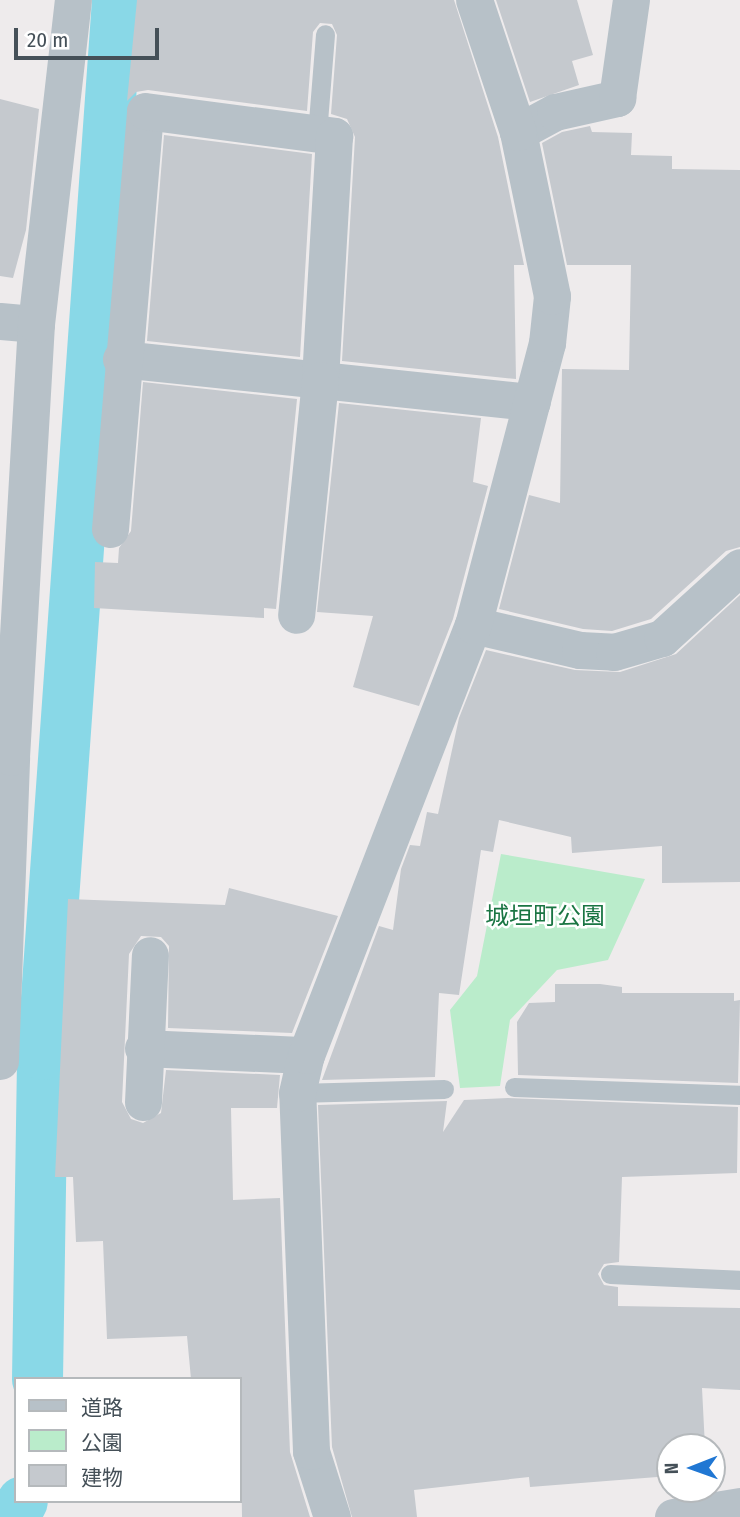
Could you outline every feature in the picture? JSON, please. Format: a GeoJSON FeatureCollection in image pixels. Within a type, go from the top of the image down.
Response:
{"type":"FeatureCollection","features":[{"type":"Feature","properties":{"kind":"street"},"geometry":{"type":"LineString","coordinates":[[0,1060],[6,756],[36,324],[73,0]]}},
{"type":"Feature","properties":{"kind":"street"},"geometry":{"type":"LineString","coordinates":[[332,1517],[311,1451],[297,1093],[306,1055],[473,625],[547,343],[552,296],[518,132],[474,0]]}},
{"type":"Feature","properties":{"kind":"street"},"geometry":{"type":"LineString","coordinates":[[518,132],[555,112],[617,98],[631,0]]}},
{"type":"Feature","properties":{"kind":"street"},"geometry":{"type":"LineString","coordinates":[[110,529],[121,359],[145,111],[334,136],[320,380],[296,615]]}},
{"type":"Feature","properties":{"kind":"street"},"geometry":{"type":"LineString","coordinates":[[0,321],[36,324]]}},
{"type":"Feature","properties":{"kind":"street"},"geometry":{"type":"LineString","coordinates":[[121,359],[531,402]]}},
{"type":"Feature","properties":{"kind":"street"},"geometry":{"type":"LineString","coordinates":[[473,625],[580,650],[614,652],[662,638],[740,567]]}},
{"type":"Feature","properties":{"kind":"street"},"geometry":{"type":"LineString","coordinates":[[143,1102],[143,1048],[150,955]]}},
{"type":"Feature","properties":{"kind":"street"},"geometry":{"type":"LineString","coordinates":[[143,1048],[306,1055]]}},
{"type":"Feature","properties":{"kind":"street"},"geometry":{"type":"LineString","coordinates":[[674,1517],[740,1506]]}},
{"type":"Feature","properties":{"kind":"lane"},"geometry":{"type":"LineString","coordinates":[[317,134],[325,34]]}},
{"type":"Feature","properties":{"kind":"lane"},"geometry":{"type":"LineString","coordinates":[[514,1087],[740,1095]]}},
{"type":"Feature","properties":{"kind":"lane"},"geometry":{"type":"LineString","coordinates":[[297,1093],[444,1089]]}},
{"type":"Feature","properties":{"kind":"lane"},"geometry":{"type":"LineString","coordinates":[[610,1274],[740,1279]]}},
{"type":"Feature","properties":{"kind":"green space","name":"城垣町公園"},"geometry":{"type":"Polygon","coordinates":[[[501,854],[645,879],[608,960],[557,970],[510,1020],[500,1086],[460,1088],[450,1010],[477,976],[501,854]]]}},
{"type":"Feature","properties":{"kind":"building"},"geometry":{"type":"Polygon","coordinates":[[[137,0],[454,0],[498,137],[524,265],[514,265],[516,379],[342,361],[355,137],[347,119],[331,114],[337,35],[332,24],[320,23],[313,32],[307,111],[148,90],[136,92],[127,101],[137,0]]]}},
{"type":"Feature","properties":{"kind":"building"},"geometry":{"type":"Polygon","coordinates":[[[496,0],[577,0],[593,55],[572,61],[579,85],[530,102],[496,0]]]}},
{"type":"Feature","properties":{"kind":"building"},"geometry":{"type":"Polygon","coordinates":[[[0,99],[39,109],[26,230],[13,278],[0,276],[0,99]]]}},
{"type":"Feature","properties":{"kind":"building"},"geometry":{"type":"Polygon","coordinates":[[[590,126],[592,132],[632,133],[631,155],[672,156],[672,169],[740,170],[740,547],[726,551],[651,619],[612,631],[583,629],[499,609],[529,495],[560,503],[562,369],[629,370],[631,265],[567,265],[542,143],[562,132],[590,126]]]}},
{"type":"Feature","properties":{"kind":"building"},"geometry":{"type":"Polygon","coordinates":[[[164,135],[312,154],[300,357],[147,341],[164,135]]]}},
{"type":"Feature","properties":{"kind":"building"},"geometry":{"type":"Polygon","coordinates":[[[143,382],[297,399],[276,609],[264,608],[264,618],[94,608],[95,562],[118,563],[119,548],[131,531],[143,382]]]}},
{"type":"Feature","properties":{"kind":"building"},"geometry":{"type":"Polygon","coordinates":[[[339,403],[481,418],[473,482],[488,486],[453,619],[419,706],[353,687],[373,616],[317,612],[339,403]]]}},
{"type":"Feature","properties":{"kind":"building"},"geometry":{"type":"Polygon","coordinates":[[[740,595],[740,882],[662,883],[662,846],[572,853],[571,837],[499,820],[493,852],[481,850],[459,995],[439,993],[435,1077],[322,1080],[379,926],[393,930],[401,869],[410,845],[420,846],[427,812],[438,814],[459,718],[486,650],[575,670],[620,672],[676,654],[740,595]]]}},
{"type":"Feature","properties":{"kind":"building"},"geometry":{"type":"Polygon","coordinates":[[[229,888],[338,916],[292,1033],[168,1028],[169,946],[161,937],[141,936],[129,954],[122,1102],[131,1119],[143,1123],[161,1113],[166,1070],[280,1075],[277,1108],[231,1108],[233,1200],[280,1198],[290,1452],[310,1517],[242,1517],[242,1377],[191,1377],[187,1336],[107,1339],[103,1241],[76,1242],[73,1177],[55,1177],[68,899],[225,905],[229,888]]]}},
{"type":"Feature","properties":{"kind":"building"},"geometry":{"type":"Polygon","coordinates":[[[555,984],[600,984],[622,987],[622,993],[734,993],[734,1001],[740,1000],[738,1083],[518,1075],[517,1022],[529,1003],[555,1002],[555,984]]]}},
{"type":"Feature","properties":{"kind":"building"},"geometry":{"type":"Polygon","coordinates":[[[508,1098],[738,1107],[737,1173],[622,1177],[619,1262],[604,1264],[598,1274],[604,1285],[618,1287],[618,1306],[740,1308],[740,1390],[702,1388],[704,1433],[656,1433],[656,1477],[530,1487],[529,1477],[414,1490],[417,1517],[352,1517],[332,1447],[318,1105],[447,1101],[443,1132],[464,1100],[508,1098]]]}},
{"type":"Feature","properties":{"kind":"waterway"},"geometry":{"type":"LineString","coordinates":[[37,1377],[42,1054],[117,0]]}},
{"type":"Feature","properties":{"kind":"waterway"},"geometry":{"type":"LineString","coordinates":[[13,1517],[21,1503]]}}]}
